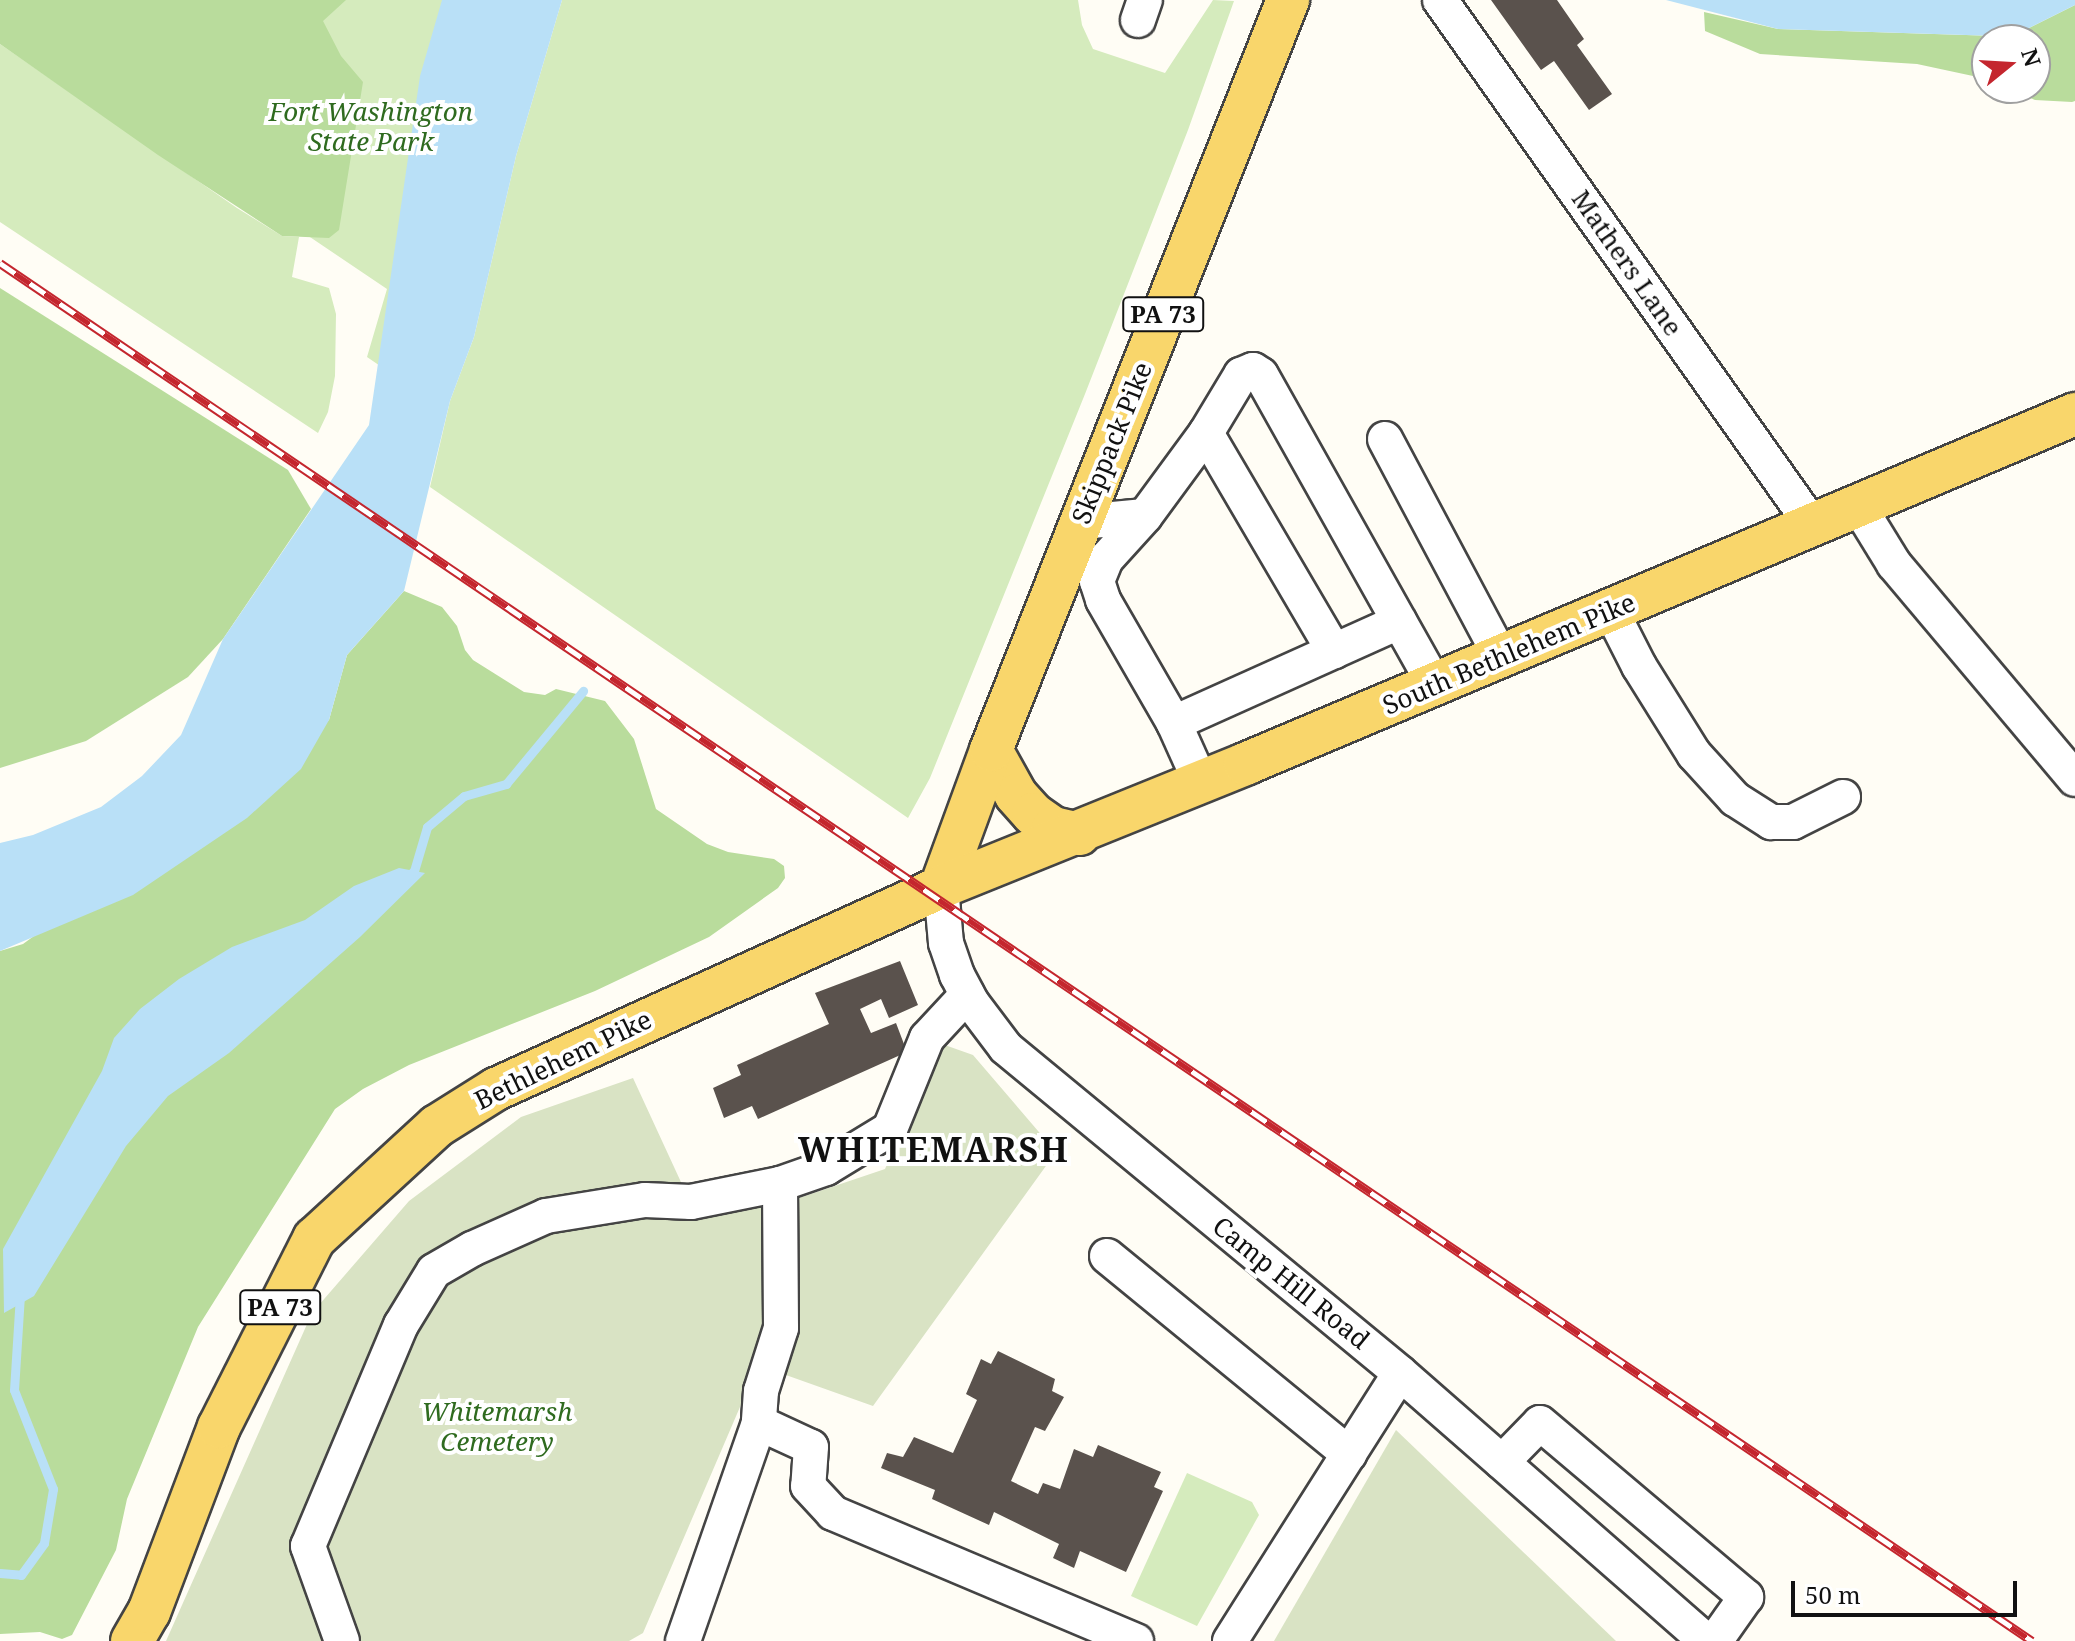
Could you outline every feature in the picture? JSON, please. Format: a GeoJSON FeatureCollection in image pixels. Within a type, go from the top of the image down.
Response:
{"type":"FeatureCollection","features":[{"type":"Feature","properties":{"kind":"main road","name":"Skippack Pike"},"geometry":{"type":"LineString","coordinates":[[941,887],[991,750],[1288,0]]}},
{"type":"Feature","properties":{"kind":"main road","name":"South Bethlehem Pike"},"geometry":{"type":"LineString","coordinates":[[941,887],[1079,834],[2075,414]]}},
{"type":"Feature","properties":{"kind":"main road"},"geometry":{"type":"LineString","coordinates":[[991,750],[1016,795],[1033,814],[1053,828],[1079,834]]}},
{"type":"Feature","properties":{"kind":"main road","name":"Bethlehem Pike"},"geometry":{"type":"LineString","coordinates":[[132,1641],[149,1612],[219,1427],[314,1239],[437,1126],[496,1089],[941,887]]}},
{"type":"Feature","properties":{"kind":"street","name":"Mathers Lane"},"geometry":{"type":"LineString","coordinates":[[1440,0],[1813,526]]}},
{"type":"Feature","properties":{"kind":"street"},"geometry":{"type":"LineString","coordinates":[[1201,783],[1174,723],[1103,600],[1097,581],[1106,559],[1145,516],[1206,433],[1241,375],[1253,370],[1261,375],[1435,685]]}},
{"type":"Feature","properties":{"kind":"street"},"geometry":{"type":"LineString","coordinates":[[1206,433],[1334,651]]}},
{"type":"Feature","properties":{"kind":"street"},"geometry":{"type":"LineString","coordinates":[[1385,439],[1501,657]]}},
{"type":"Feature","properties":{"kind":"street"},"geometry":{"type":"LineString","coordinates":[[1859,507],[1894,564],[2075,779]]}},
{"type":"Feature","properties":{"kind":"street"},"geometry":{"type":"LineString","coordinates":[[1081,522],[1145,516]]}},
{"type":"Feature","properties":{"kind":"street"},"geometry":{"type":"LineString","coordinates":[[1611,611],[1639,666],[1694,754],[1735,799],[1771,822],[1793,822],[1843,797]]}},
{"type":"Feature","properties":{"kind":"street"},"geometry":{"type":"LineString","coordinates":[[1174,723],[1399,622]]}},
{"type":"Feature","properties":{"kind":"street","name":"Camp Hill Road"},"geometry":{"type":"LineString","coordinates":[[941,887],[946,943],[967,995],[1006,1048],[1400,1373],[1706,1641]]}},
{"type":"Feature","properties":{"kind":"street"},"geometry":{"type":"LineString","coordinates":[[342,1641],[308,1546],[401,1325],[434,1271],[472,1249],[546,1216],[645,1200],[691,1202],[780,1184],[826,1168],[890,1129],[927,1038],[967,995]]}},
{"type":"Feature","properties":{"kind":"street"},"geometry":{"type":"LineString","coordinates":[[683,1641],[759,1423],[761,1391],[781,1328],[780,1184]]}},
{"type":"Feature","properties":{"kind":"street"},"geometry":{"type":"LineString","coordinates":[[1107,1256],[1349,1454]]}},
{"type":"Feature","properties":{"kind":"street"},"geometry":{"type":"LineString","coordinates":[[1241,1637],[1400,1373]]}},
{"type":"Feature","properties":{"kind":"street"},"geometry":{"type":"LineString","coordinates":[[759,1423],[811,1447],[808,1486],[833,1513],[1136,1641]]}},
{"type":"Feature","properties":{"kind":"street"},"geometry":{"type":"LineString","coordinates":[[1502,1462],[1540,1423],[1746,1597],[1715,1641]]}},
{"type":"Feature","properties":{"kind":"green space","name":"Fort Washington State Park"},"geometry":{"type":"Polygon","coordinates":[[[0,0],[537,0],[430,400],[367,357],[387,289],[0,28],[0,0]]]}},
{"type":"Feature","properties":{"kind":"green space"},"geometry":{"type":"Polygon","coordinates":[[[0,0],[346,0],[323,21],[341,56],[363,82],[339,230],[329,238],[282,236],[158,155],[0,44],[0,0]]]}},
{"type":"Feature","properties":{"kind":"green space"},"geometry":{"type":"Polygon","coordinates":[[[562,0],[1078,0],[1082,25],[1093,49],[1165,73],[1213,0],[1234,1],[1188,130],[1085,394],[930,778],[908,818],[430,487],[450,401],[474,337],[516,156],[562,0]]]}},
{"type":"Feature","properties":{"kind":"green space"},"geometry":{"type":"Polygon","coordinates":[[[2075,5],[2075,101],[2051,101],[2051,24],[2037,24],[2075,5]]]}},
{"type":"Feature","properties":{"kind":"green space"},"geometry":{"type":"Polygon","coordinates":[[[1704,12],[1778,29],[1971,35],[1971,76],[1917,64],[1760,54],[1705,31],[1704,12]]]}},
{"type":"Feature","properties":{"kind":"green space"},"geometry":{"type":"Polygon","coordinates":[[[0,44],[237,208],[282,236],[299,237],[292,277],[329,288],[336,314],[335,376],[328,412],[318,433],[0,222],[0,44]]]}},
{"type":"Feature","properties":{"kind":"green space"},"geometry":{"type":"Polygon","coordinates":[[[0,288],[288,470],[311,509],[223,639],[188,677],[86,741],[0,768],[0,288]]]}},
{"type":"Feature","properties":{"kind":"green space"},"geometry":{"type":"Polygon","coordinates":[[[404,591],[442,607],[457,626],[465,650],[473,660],[524,692],[545,695],[556,689],[605,701],[634,739],[656,809],[707,844],[728,852],[774,859],[784,866],[785,878],[778,888],[709,937],[595,991],[409,1065],[363,1089],[335,1109],[198,1327],[127,1499],[116,1550],[72,1635],[62,1639],[40,1632],[0,1634],[0,951],[23,944],[329,720],[347,655],[404,591]]]}},
{"type":"Feature","properties":{"kind":"green space","name":"Whitemarsh Cemetery"},"geometry":{"type":"Polygon","coordinates":[[[942,1044],[973,1055],[1056,1152],[873,1406],[758,1365],[643,1633],[629,1641],[166,1641],[312,1313],[409,1201],[521,1117],[633,1078],[698,1219],[802,1197],[885,1169],[942,1044]]]}},
{"type":"Feature","properties":{"kind":"green space"},"geometry":{"type":"Polygon","coordinates":[[[1396,1430],[1616,1641],[1274,1641],[1396,1430]]]}},
{"type":"Feature","properties":{"kind":"green space"},"geometry":{"type":"Polygon","coordinates":[[[1187,1473],[1252,1502],[1259,1515],[1197,1626],[1131,1596],[1187,1473]]]}},
{"type":"Feature","properties":{"kind":"water"},"geometry":{"type":"Polygon","coordinates":[[[442,0],[562,0],[516,156],[474,337],[450,401],[404,591],[347,655],[329,720],[301,769],[247,818],[133,895],[0,951],[0,843],[33,835],[101,807],[142,776],[181,735],[223,639],[369,425],[420,76],[442,0]]]}},
{"type":"Feature","properties":{"kind":"water"},"geometry":{"type":"Polygon","coordinates":[[[1666,0],[2075,0],[2075,5],[2037,24],[1971,24],[1971,35],[1778,29],[1666,0]]]}},
{"type":"Feature","properties":{"kind":"water"},"geometry":{"type":"Polygon","coordinates":[[[399,868],[425,873],[360,937],[229,1053],[168,1096],[126,1146],[34,1296],[4,1313],[3,1249],[102,1071],[114,1038],[140,1009],[179,979],[232,947],[305,920],[354,886],[399,868]]]}},
{"type":"Feature","properties":{"kind":"building"},"geometry":{"type":"Polygon","coordinates":[[[1491,0],[1557,0],[1584,39],[1577,45],[1612,94],[1589,110],[1554,61],[1541,70],[1491,0]]]}},
{"type":"Feature","properties":{"kind":"building"},"geometry":{"type":"Polygon","coordinates":[[[900,961],[918,1005],[889,1018],[881,999],[860,1009],[871,1033],[896,1023],[907,1052],[758,1119],[752,1106],[724,1118],[713,1088],[741,1075],[737,1065],[829,1024],[815,993],[900,961]]]}},
{"type":"Feature","properties":{"kind":"building"},"geometry":{"type":"Polygon","coordinates":[[[998,1351],[1055,1379],[1052,1391],[1064,1397],[1045,1431],[1035,1427],[1011,1481],[1038,1494],[1043,1483],[1060,1489],[1074,1449],[1093,1457],[1098,1445],[1161,1472],[1154,1487],[1163,1491],[1126,1572],[1080,1551],[1074,1568],[1053,1558],[1059,1544],[994,1512],[989,1525],[932,1499],[935,1490],[881,1468],[887,1453],[903,1457],[914,1437],[953,1453],[977,1400],[966,1394],[981,1359],[991,1364],[998,1351]]]}},
{"type":"Feature","properties":{"kind":"waterway"},"geometry":{"type":"LineString","coordinates":[[406,877],[414,871],[427,827],[464,796],[506,784],[583,691]]}},
{"type":"Feature","properties":{"kind":"waterway"},"geometry":{"type":"LineString","coordinates":[[0,1573],[21,1575],[44,1543],[53,1489],[14,1390],[20,1295]]}},
{"type":"Feature","properties":{"kind":"railway"},"geometry":{"type":"LineString","coordinates":[[0,263],[2032,1641]]}},
{"type":"Feature","properties":{"kind":"district","name":"WHITEMARSH"},"geometry":{"type":"Point","coordinates":[934,1150]}}]}
